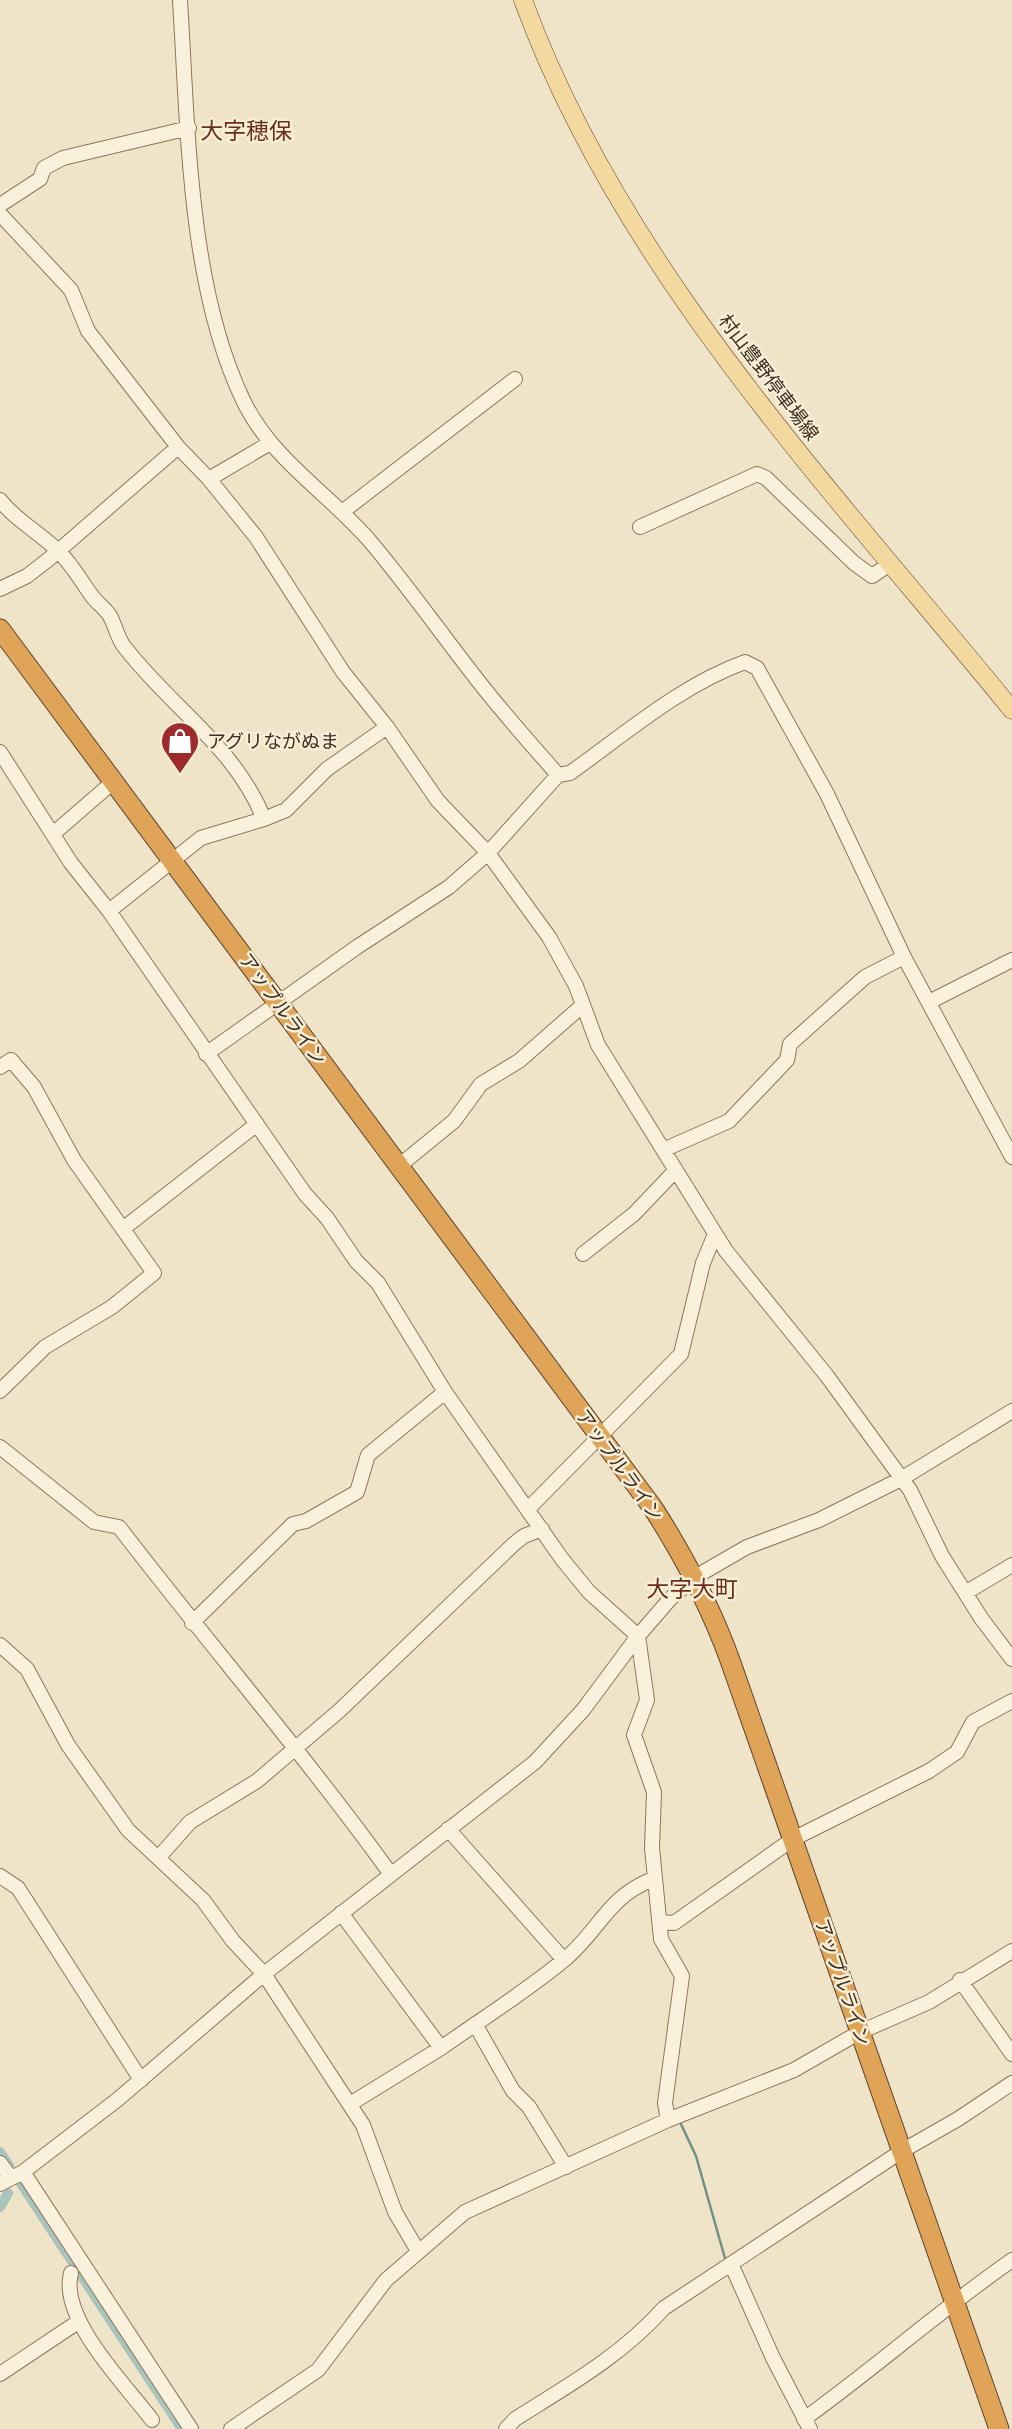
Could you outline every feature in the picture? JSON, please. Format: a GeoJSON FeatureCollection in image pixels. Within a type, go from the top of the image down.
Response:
{"type":"FeatureCollection","features":[{"type":"Feature","properties":{"kind":"highway","name":"アップルライン"},"geometry":{"type":"LineString","coordinates":[[0,629],[601,1437],[653,1508],[695,1577],[713,1611],[999,2429]]}},
{"type":"Feature","properties":{"kind":"main road","name":"村山豊野停車場線"},"geometry":{"type":"LineString","coordinates":[[523,0],[545,60],[596,159],[728,366],[1012,710]]}},
{"type":"Feature","properties":{"kind":"street"},"geometry":{"type":"LineString","coordinates":[[180,0],[189,128],[209,298],[243,399],[270,443],[342,512],[376,549],[478,681],[558,775]]}},
{"type":"Feature","properties":{"kind":"street"},"geometry":{"type":"LineString","coordinates":[[0,205],[40,179],[44,168],[63,158],[189,128]]}},
{"type":"Feature","properties":{"kind":"street"},"geometry":{"type":"LineString","coordinates":[[0,214],[71,290],[88,331],[178,447],[209,479],[257,537],[343,672],[387,727],[438,801],[488,853],[549,937],[583,1005],[598,1045],[715,1234],[756,1291],[827,1376],[901,1479],[965,1592],[1012,1659]]}},
{"type":"Feature","properties":{"kind":"street"},"geometry":{"type":"LineString","coordinates":[[342,512],[514,379]]}},
{"type":"Feature","properties":{"kind":"street"},"geometry":{"type":"LineString","coordinates":[[209,479],[270,443]]}},
{"type":"Feature","properties":{"kind":"street"},"geometry":{"type":"LineString","coordinates":[[0,589],[27,576],[178,447]]}},
{"type":"Feature","properties":{"kind":"street"},"geometry":{"type":"LineString","coordinates":[[640,527],[757,474],[766,478],[854,564],[872,576],[890,564]]}},
{"type":"Feature","properties":{"kind":"street"},"geometry":{"type":"LineString","coordinates":[[0,500],[13,516],[58,551],[108,613],[122,643],[172,702],[212,737],[246,782],[264,819]]}},
{"type":"Feature","properties":{"kind":"street"},"geometry":{"type":"LineString","coordinates":[[206,1054],[449,887],[488,853],[558,775],[570,773],[657,711],[724,669],[745,662],[757,668],[827,794],[904,957],[1012,1157]]}},
{"type":"Feature","properties":{"kind":"street"},"geometry":{"type":"LineString","coordinates":[[109,911],[173,863],[201,838],[286,810],[327,769],[387,727]]}},
{"type":"Feature","properties":{"kind":"street"},"geometry":{"type":"LineString","coordinates":[[0,752],[53,834],[305,1194],[327,1218],[356,1261],[378,1283],[445,1392],[542,1530],[589,1592],[638,1636],[647,1700],[634,1735],[654,1792],[653,1879],[661,1939],[682,1976],[665,2103],[667,2120]]}},
{"type":"Feature","properties":{"kind":"street"},"geometry":{"type":"LineString","coordinates":[[53,834],[113,782]]}},
{"type":"Feature","properties":{"kind":"street"},"geometry":{"type":"LineString","coordinates":[[663,1150],[729,1121],[787,1060],[790,1044],[865,976],[904,957]]}},
{"type":"Feature","properties":{"kind":"street"},"geometry":{"type":"LineString","coordinates":[[929,1002],[1012,960]]}},
{"type":"Feature","properties":{"kind":"street"},"geometry":{"type":"LineString","coordinates":[[399,1166],[454,1121],[481,1084],[519,1061],[583,1005]]}},
{"type":"Feature","properties":{"kind":"street"},"geometry":{"type":"LineString","coordinates":[[0,1068],[11,1060],[34,1087],[74,1160],[154,1273],[112,1307],[45,1347],[2,1385]]}},
{"type":"Feature","properties":{"kind":"street"},"geometry":{"type":"LineString","coordinates":[[124,1228],[257,1124]]}},
{"type":"Feature","properties":{"kind":"street"},"geometry":{"type":"LineString","coordinates":[[583,1254],[634,1214],[675,1171]]}},
{"type":"Feature","properties":{"kind":"street"},"geometry":{"type":"LineString","coordinates":[[528,1509],[681,1354],[703,1264],[715,1234]]}},
{"type":"Feature","properties":{"kind":"street"},"geometry":{"type":"LineString","coordinates":[[192,1622],[293,1524],[306,1521],[357,1492],[368,1455],[445,1392]]}},
{"type":"Feature","properties":{"kind":"street"},"geometry":{"type":"LineString","coordinates":[[11,2178],[141,2080],[264,1974],[390,1872],[535,1762],[583,1710],[638,1636],[670,1599],[695,1577],[747,1547],[818,1520],[901,1479],[1012,1411]]}},
{"type":"Feature","properties":{"kind":"street"},"geometry":{"type":"LineString","coordinates":[[0,1447],[93,1522],[119,1527],[192,1622],[338,1801],[390,1872]]}},
{"type":"Feature","properties":{"kind":"street"},"geometry":{"type":"LineString","coordinates":[[159,1857],[190,1822],[244,1790],[295,1750],[515,1543],[524,1536],[542,1530]]}},
{"type":"Feature","properties":{"kind":"street"},"geometry":{"type":"LineString","coordinates":[[965,1592],[1012,1565]]}},
{"type":"Feature","properties":{"kind":"street"},"geometry":{"type":"LineString","coordinates":[[0,1645],[27,1669],[68,1745],[128,1830],[203,1900],[233,1941],[264,1974],[315,2055],[333,2075],[350,2104],[373,2147],[395,2211],[418,2251]]}},
{"type":"Feature","properties":{"kind":"street"},"geometry":{"type":"LineString","coordinates":[[659,1922],[674,1923],[793,1839],[929,1771],[957,1752],[973,1722],[1012,1701]]}},
{"type":"Feature","properties":{"kind":"street"},"geometry":{"type":"LineString","coordinates":[[448,1829],[564,1960]]}},
{"type":"Feature","properties":{"kind":"street"},"geometry":{"type":"LineString","coordinates":[[0,1876],[18,1888],[141,2080]]}},
{"type":"Feature","properties":{"kind":"street"},"geometry":{"type":"LineString","coordinates":[[350,2104],[441,2048],[564,1960],[600,1925],[607,1909],[632,1887],[653,1879]]}},
{"type":"Feature","properties":{"kind":"street"},"geometry":{"type":"LineString","coordinates":[[341,1913],[441,2048]]}},
{"type":"Feature","properties":{"kind":"street"},"geometry":{"type":"LineString","coordinates":[[231,2429],[318,2370],[386,2280],[465,2212],[667,2120],[794,2070],[860,2032],[929,2002],[960,1980],[1012,1951]]}},
{"type":"Feature","properties":{"kind":"street"},"geometry":{"type":"LineString","coordinates":[[960,1980],[1012,2054]]}},
{"type":"Feature","properties":{"kind":"street"},"geometry":{"type":"LineString","coordinates":[[475,2024],[513,2091],[529,2108],[566,2167]]}},
{"type":"Feature","properties":{"kind":"street"},"geometry":{"type":"LineString","coordinates":[[506,2429],[515,2419],[606,2362],[638,2338],[664,2308],[732,2266],[902,2151],[1012,2083]]}},
{"type":"Feature","properties":{"kind":"street"},"geometry":{"type":"LineString","coordinates":[[0,2163],[191,2429]]}},
{"type":"Feature","properties":{"kind":"street"},"geometry":{"type":"LineString","coordinates":[[732,2266],[773,2358],[807,2424],[954,2300],[1012,2260]]}},
{"type":"Feature","properties":{"kind":"street"},"geometry":{"type":"LineString","coordinates":[[71,2273],[68,2282],[78,2322],[152,2420]]}},
{"type":"Feature","properties":{"kind":"street"},"geometry":{"type":"LineString","coordinates":[[0,2374],[78,2322]]}},
{"type":"Feature","properties":{"kind":"waterway"},"geometry":{"type":"LineString","coordinates":[[680,2122],[696,2156],[726,2262]]}},
{"type":"Feature","properties":{"kind":"waterway"},"geometry":{"type":"LineString","coordinates":[[0,2152],[9,2166]]}},
{"type":"Feature","properties":{"kind":"waterway"},"geometry":{"type":"LineString","coordinates":[[20,2182],[182,2429]]}},
{"type":"Feature","properties":{"kind":"waterway"},"geometry":{"type":"LineString","coordinates":[[0,2207],[8,2193]]}},
{"type":"Feature","properties":{"kind":"place","name":"アグリながぬま"},"geometry":{"type":"Point","coordinates":[180,775]}},
{"type":"Feature","properties":{"kind":"district","name":"大字穂保"},"geometry":{"type":"Point","coordinates":[246,131]}},
{"type":"Feature","properties":{"kind":"district","name":"大字大町"},"geometry":{"type":"Point","coordinates":[692,1589]}}]}
